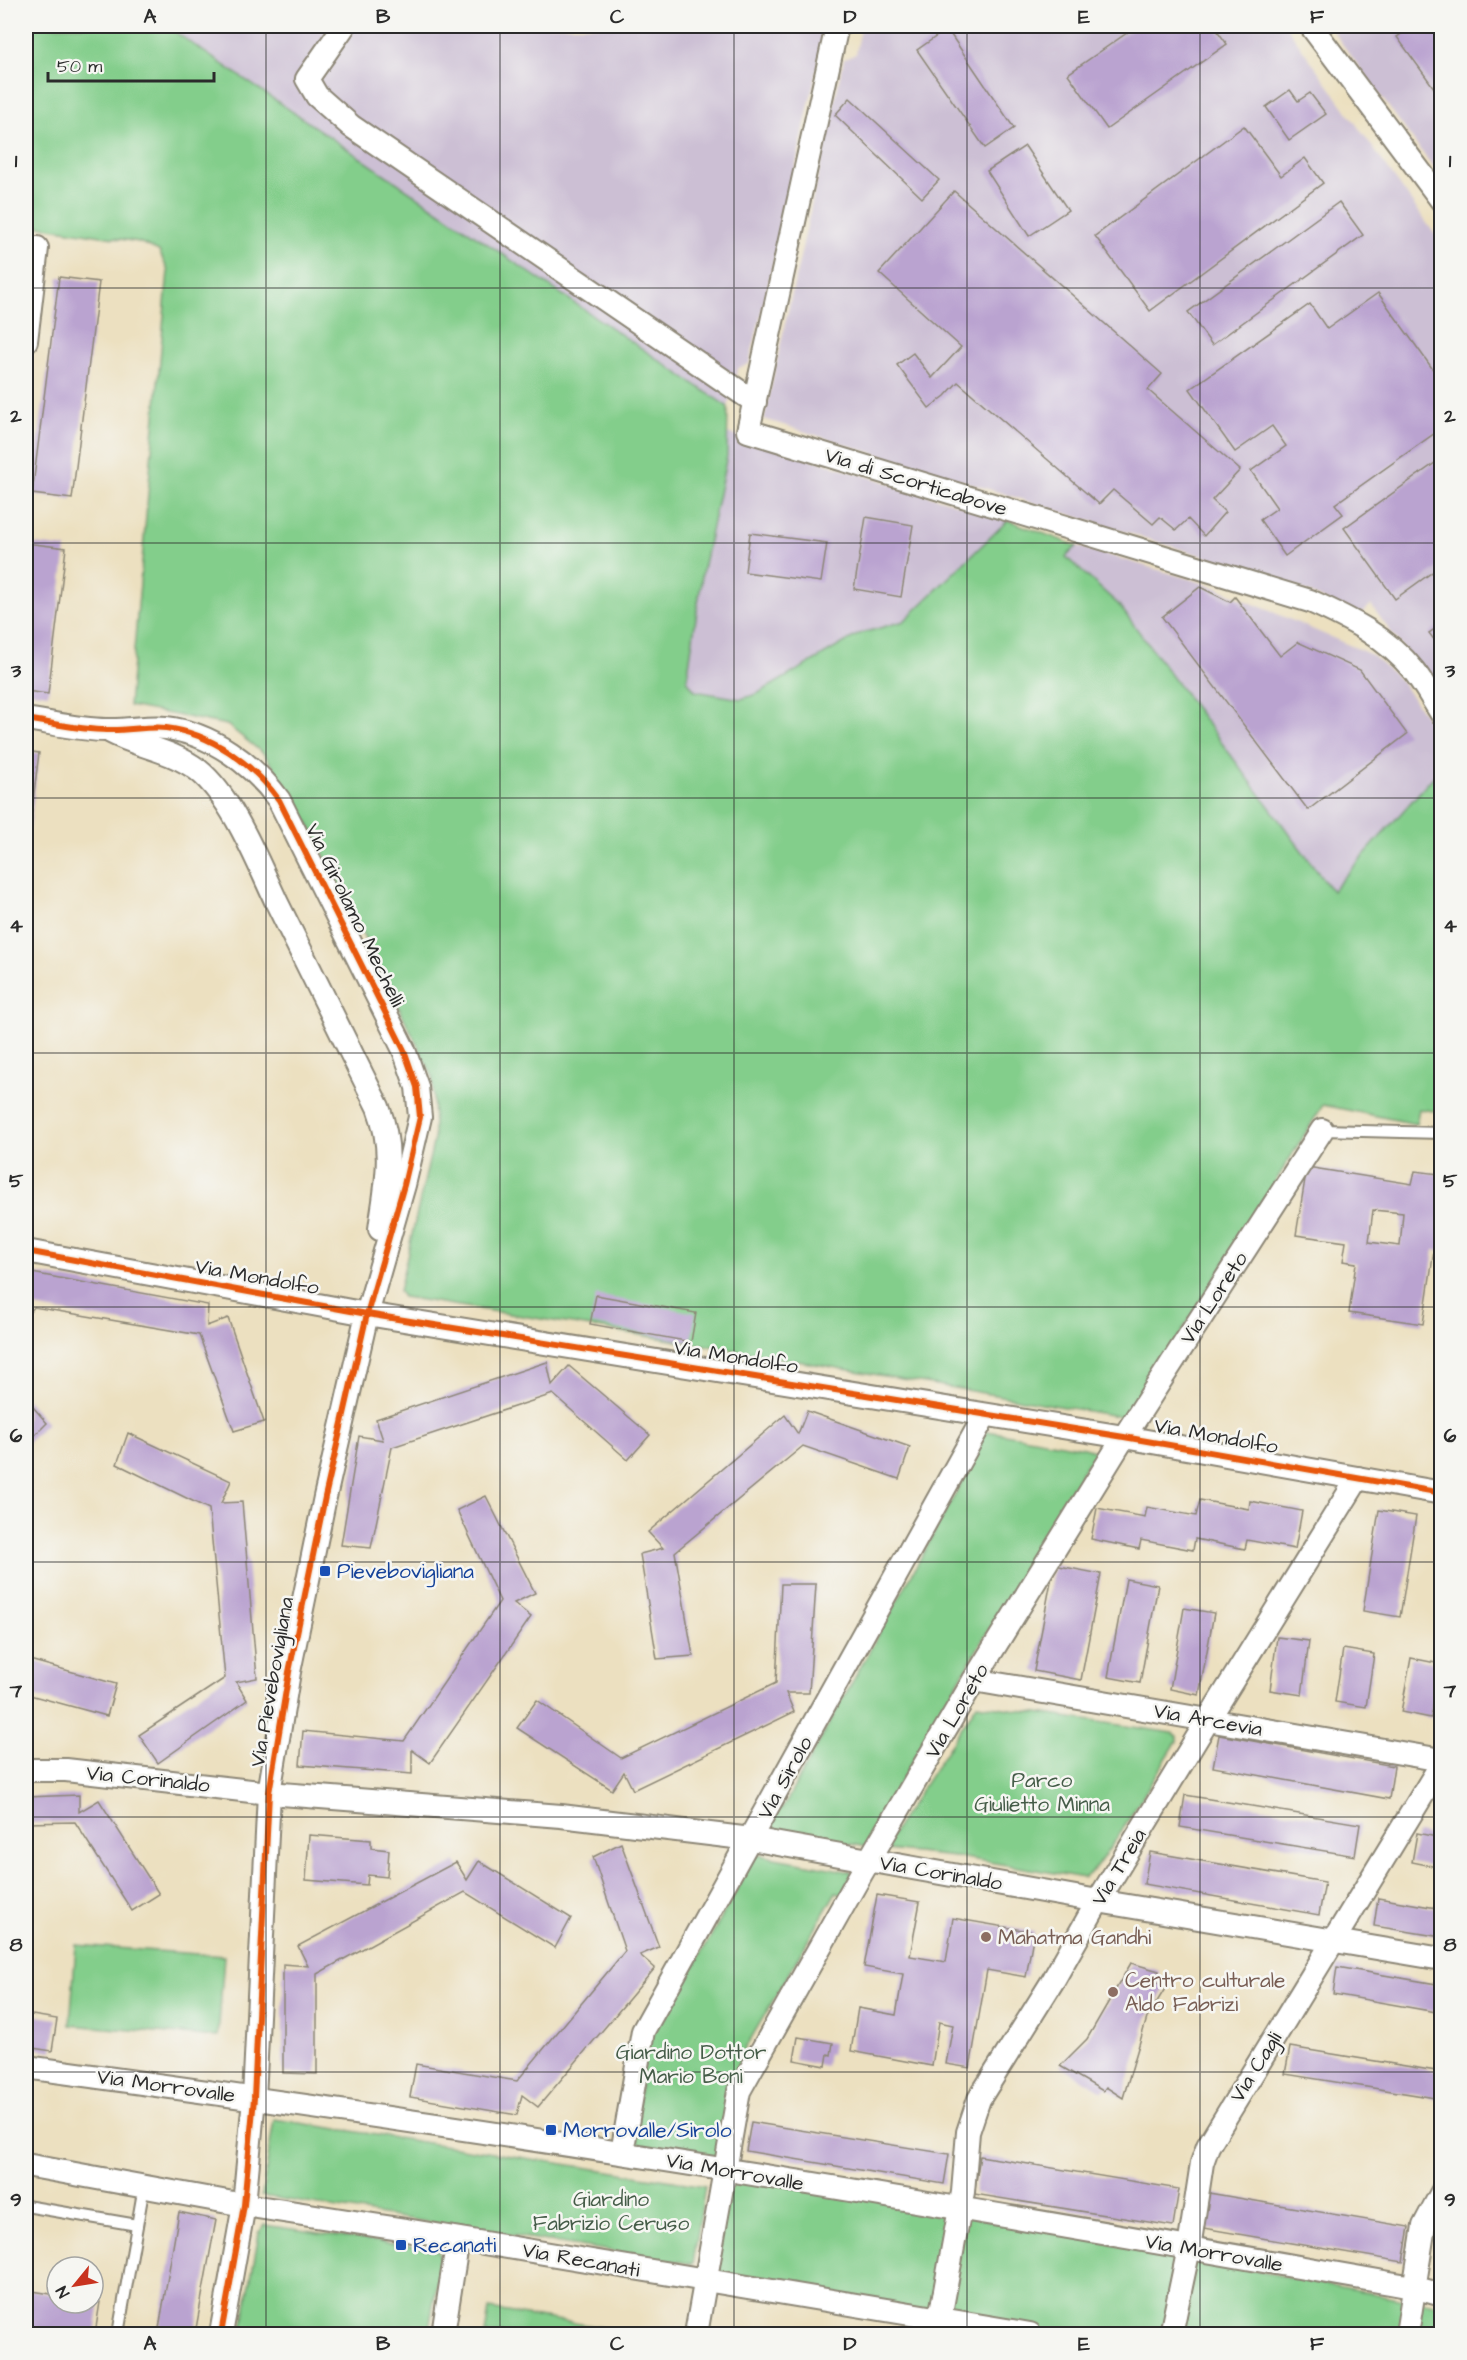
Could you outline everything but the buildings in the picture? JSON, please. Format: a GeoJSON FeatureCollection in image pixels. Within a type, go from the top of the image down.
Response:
{"type":"FeatureCollection","features":[{"type":"Feature","properties":{"kind":"street"},"geometry":{"type":"LineString","coordinates":[[344,26],[307,79],[317,96],[351,126],[754,402]]}},
{"type":"Feature","properties":{"kind":"street","name":"Via di Scorticabove"},"geometry":{"type":"LineString","coordinates":[[837,26],[748,431],[1310,600],[1352,621],[1393,648],[1415,672],[1442,714]]}},
{"type":"Feature","properties":{"kind":"street"},"geometry":{"type":"LineString","coordinates":[[1311,26],[1442,201]]}},
{"type":"Feature","properties":{"kind":"street"},"geometry":{"type":"LineString","coordinates":[[26,341],[37,248]]}},
{"type":"Feature","properties":{"kind":"street","name":"Via Girolamo Mechelli"},"geometry":{"type":"LineString","coordinates":[[26,719],[107,730],[168,728],[193,735],[220,747],[243,761],[279,800],[404,1050],[417,1087],[420,1117],[404,1185],[367,1314]]}},
{"type":"Feature","properties":{"kind":"street","name":"Via Girolamo Mechelli"},"geometry":{"type":"LineString","coordinates":[[107,730],[123,739],[179,758],[197,769],[214,787],[244,834],[378,1107],[387,1134],[389,1156],[367,1314]]}},
{"type":"Feature","properties":{"kind":"street","name":"Via Loreto"},"geometry":{"type":"LineString","coordinates":[[696,2334],[739,2091],[869,1860],[974,1680],[1124,1437],[1322,1130]]}},
{"type":"Feature","properties":{"kind":"street","name":"Via Mondolfo"},"geometry":{"type":"LineString","coordinates":[[26,1251],[367,1314],[1124,1437],[1442,1493]]}},
{"type":"Feature","properties":{"kind":"street","name":"Via Pievebovigliana"},"geometry":{"type":"LineString","coordinates":[[221,2334],[244,2205],[254,2098],[269,1793],[289,1672],[320,1520],[367,1314]]}},
{"type":"Feature","properties":{"kind":"street","name":"Via Sirolo"},"geometry":{"type":"LineString","coordinates":[[622,2153],[643,2031],[985,1415]]}},
{"type":"Feature","properties":{"kind":"street","name":"Via Treia"},"geometry":{"type":"LineString","coordinates":[[940,2318],[960,2209],[968,2132],[979,2099],[1054,1979],[1208,1720],[1358,1478]]}},
{"type":"Feature","properties":{"kind":"street","name":"Via Arcevia"},"geometry":{"type":"LineString","coordinates":[[974,1680],[1442,1761]]}},
{"type":"Feature","properties":{"kind":"street","name":"Via Cagli"},"geometry":{"type":"LineString","coordinates":[[1171,2334],[1189,2248],[1202,2163],[1208,2146],[1442,1761]]}},
{"type":"Feature","properties":{"kind":"street","name":"Via Corinaldo"},"geometry":{"type":"LineString","coordinates":[[26,1770],[66,1770],[269,1793],[561,1816],[751,1839],[1098,1902],[1442,1959]]}},
{"type":"Feature","properties":{"kind":"street","name":"Via Morrovalle"},"geometry":{"type":"LineString","coordinates":[[26,2067],[254,2098],[622,2153],[1189,2248],[1413,2287],[1442,2295]]}},
{"type":"Feature","properties":{"kind":"street","name":"Via Recanati"},"geometry":{"type":"LineString","coordinates":[[26,2164],[244,2205],[1030,2334]]}},
{"type":"Feature","properties":{"kind":"street"},"geometry":{"type":"LineString","coordinates":[[1407,2334],[1424,2226],[1442,2192]]}},
{"type":"Feature","properties":{"kind":"street"},"geometry":{"type":"LineString","coordinates":[[443,2334],[458,2240]]}},
{"type":"Feature","properties":{"kind":"lane"},"geometry":{"type":"LineString","coordinates":[[1322,1130],[1442,1133]]}},
{"type":"Feature","properties":{"kind":"lane"},"geometry":{"type":"LineString","coordinates":[[118,2334],[144,2186]]}},
{"type":"Feature","properties":{"kind":"lane"},"geometry":{"type":"LineString","coordinates":[[26,2206],[137,2224]]}},
{"type":"Feature","properties":{"kind":"shaded area"},"geometry":{"type":"Polygon","coordinates":[[[167,26],[826,26],[787,206],[749,364],[738,368],[728,407],[167,26]]]}},
{"type":"Feature","properties":{"kind":"shaded area"},"geometry":{"type":"Polygon","coordinates":[[[861,26],[1286,26],[1441,243],[1441,700],[1371,605],[1358,616],[1286,582],[764,419],[844,59],[856,54],[861,26]]]}},
{"type":"Feature","properties":{"kind":"shaded area"},"geometry":{"type":"Polygon","coordinates":[[[1329,26],[1441,26],[1441,178],[1329,26]]]}},
{"type":"Feature","properties":{"kind":"shaded area"},"geometry":{"type":"Polygon","coordinates":[[[727,433],[1008,520],[904,621],[859,634],[757,694],[741,699],[695,691],[687,680],[703,569],[727,456],[727,433]]]}},
{"type":"Feature","properties":{"kind":"shaded area"},"geometry":{"type":"Polygon","coordinates":[[[1077,546],[1210,585],[1372,655],[1400,680],[1441,738],[1441,775],[1435,775],[1332,891],[1119,605],[1066,557],[1077,546]]]}},
{"type":"Feature","properties":{"kind":"green space"},"geometry":{"type":"Polygon","coordinates":[[[26,26],[166,26],[728,407],[727,456],[703,569],[687,680],[695,691],[741,699],[757,694],[859,634],[904,621],[1008,520],[1077,546],[1066,557],[1119,605],[1332,891],[1435,775],[1441,775],[1442,1072],[1434,1085],[1441,1086],[1441,1112],[1419,1109],[1416,1124],[1323,1105],[1128,1418],[716,1347],[403,1297],[399,1291],[434,1139],[433,1077],[298,802],[264,754],[227,725],[129,706],[168,271],[159,251],[139,242],[26,224],[26,26]]]}},
{"type":"Feature","properties":{"kind":"green space"},"geometry":{"type":"Polygon","coordinates":[[[987,1431],[1085,1448],[1098,1455],[1093,1465],[1087,1463],[1047,1531],[1052,1534],[1047,1544],[1041,1541],[952,1692],[957,1696],[951,1707],[945,1704],[879,1819],[885,1823],[867,1847],[769,1830],[767,1827],[776,1806],[782,1809],[880,1632],[874,1628],[880,1617],[887,1620],[972,1463],[966,1459],[987,1431]]]}},
{"type":"Feature","properties":{"kind":"green space","name":"Parco Giulietto Minna"},"geometry":{"type":"Polygon","coordinates":[[[977,1704],[1173,1733],[1177,1736],[1177,1741],[1117,1838],[1094,1870],[1084,1878],[964,1858],[887,1850],[885,1845],[977,1704]]]}},
{"type":"Feature","properties":{"kind":"green space","name":"Giardino Dottor Mario Boni"},"geometry":{"type":"Polygon","coordinates":[[[753,1854],[852,1872],[842,1895],[836,1892],[739,2059],[745,2064],[720,2158],[633,2144],[647,2039],[661,2014],[666,2016],[740,1884],[734,1881],[753,1854]]]}},
{"type":"Feature","properties":{"kind":"green space"},"geometry":{"type":"Polygon","coordinates":[[[76,1945],[224,1956],[218,2037],[70,2025],[76,1945]]]}},
{"type":"Feature","properties":{"kind":"green space","name":"Giardino Fabrizio Ceruso"},"geometry":{"type":"Polygon","coordinates":[[[274,2119],[705,2186],[693,2264],[262,2196],[274,2119]]]}},
{"type":"Feature","properties":{"kind":"green space"},"geometry":{"type":"Polygon","coordinates":[[[724,2170],[1441,2306],[1441,2334],[1046,2334],[715,2282],[724,2170]]]}},
{"type":"Feature","properties":{"kind":"green space"},"geometry":{"type":"Polygon","coordinates":[[[264,2225],[438,2250],[441,2261],[428,2334],[241,2334],[259,2233],[264,2225]]]}},
{"type":"Feature","properties":{"kind":"green space"},"geometry":{"type":"Polygon","coordinates":[[[489,2309],[641,2334],[485,2334],[489,2309]]]}},
{"type":"Feature","properties":{"kind":"cycle path"},"geometry":{"type":"LineString","coordinates":[[26,719],[97,730],[166,728],[183,731],[215,743],[257,774],[279,800],[404,1050],[417,1087],[420,1117],[404,1185],[367,1314],[325,1497],[289,1672],[269,1793],[254,2098],[244,2205],[221,2334]]}},
{"type":"Feature","properties":{"kind":"cycle path"},"geometry":{"type":"LineString","coordinates":[[26,1251],[367,1314],[1124,1437],[1442,1493]]}},
{"type":"Feature","properties":{"kind":"place","name":"Pievebovigliana"},"geometry":{"type":"Point","coordinates":[325,1571]}},
{"type":"Feature","properties":{"kind":"place","name":"Mahatma Gandhi"},"geometry":{"type":"Point","coordinates":[986,1937]}},
{"type":"Feature","properties":{"kind":"place","name":"Centro culturale Aldo Fabrizi"},"geometry":{"type":"Point","coordinates":[1113,1992]}},
{"type":"Feature","properties":{"kind":"place","name":"Morrovalle/Sirolo"},"geometry":{"type":"Point","coordinates":[551,2130]}},
{"type":"Feature","properties":{"kind":"place","name":"Recanati"},"geometry":{"type":"Point","coordinates":[401,2245]}}]}
